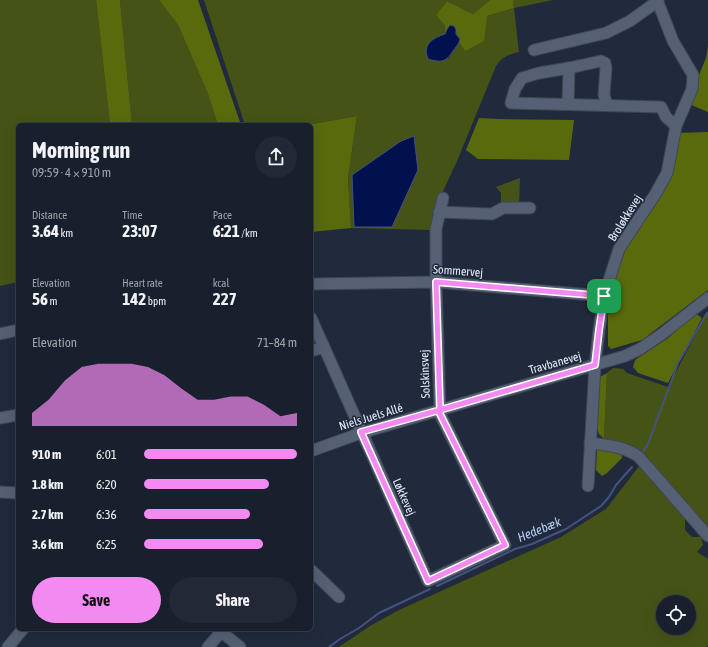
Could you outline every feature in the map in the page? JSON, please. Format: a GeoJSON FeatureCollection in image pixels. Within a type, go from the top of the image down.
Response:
{"type":"FeatureCollection","features":[{"type":"Feature","properties":{"kind":"street","name":"Broløkkevej"},"geometry":{"type":"LineString","coordinates":[[534,50],[606,33],[630,21],[657,1],[673,41],[693,75],[692,89],[676,126],[667,173],[619,249],[604,296],[595,365],[588,486]]}},
{"type":"Feature","properties":{"kind":"street"},"geometry":{"type":"LineString","coordinates":[[606,105],[604,95],[606,68],[605,63],[601,61],[539,73],[522,78],[515,89],[510,103],[661,107],[666,117],[676,126]]}},
{"type":"Feature","properties":{"kind":"street"},"geometry":{"type":"LineString","coordinates":[[568,104],[569,68]]}},
{"type":"Feature","properties":{"kind":"street","name":"Solskinsvej"},"geometry":{"type":"LineString","coordinates":[[443,198],[436,229],[440,414],[505,545]]}},
{"type":"Feature","properties":{"kind":"street"},"geometry":{"type":"LineString","coordinates":[[440,212],[492,214],[503,208],[530,208]]}},
{"type":"Feature","properties":{"kind":"street","name":"Sommervej"},"geometry":{"type":"LineString","coordinates":[[313,284],[436,282],[604,296]]}},
{"type":"Feature","properties":{"kind":"street","name":"Travbanevej"},"geometry":{"type":"LineString","coordinates":[[440,410],[625,356],[640,349],[662,334],[708,298]]}},
{"type":"Feature","properties":{"kind":"street","name":"Løkkevej"},"geometry":{"type":"LineString","coordinates":[[313,322],[428,581],[505,545]]}},
{"type":"Feature","properties":{"kind":"street"},"geometry":{"type":"LineString","coordinates":[[0,334],[16,330]]}},
{"type":"Feature","properties":{"kind":"street"},"geometry":{"type":"LineString","coordinates":[[313,350],[324,347]]}},
{"type":"Feature","properties":{"kind":"street","name":"Niels Juels Allé"},"geometry":{"type":"LineString","coordinates":[[313,450],[361,432],[440,410]]}},
{"type":"Feature","properties":{"kind":"street"},"geometry":{"type":"LineString","coordinates":[[0,418],[16,414]]}},
{"type":"Feature","properties":{"kind":"street"},"geometry":{"type":"LineString","coordinates":[[590,444],[600,444],[625,449],[634,453],[708,536]]}},
{"type":"Feature","properties":{"kind":"street"},"geometry":{"type":"LineString","coordinates":[[0,492],[16,493]]}},
{"type":"Feature","properties":{"kind":"street"},"geometry":{"type":"LineString","coordinates":[[313,572],[339,597]]}},
{"type":"Feature","properties":{"kind":"street"},"geometry":{"type":"LineString","coordinates":[[8,647],[21,631]]}},
{"type":"Feature","properties":{"kind":"street"},"geometry":{"type":"LineString","coordinates":[[208,647],[218,631]]}},
{"type":"Feature","properties":{"kind":"street"},"geometry":{"type":"LineString","coordinates":[[220,631],[240,647]]}},
{"type":"Feature","properties":{"kind":"green space"},"geometry":{"type":"Polygon","coordinates":[[[0,0],[96,0],[110,123],[16,123],[16,282],[0,286],[0,0]]]}},
{"type":"Feature","properties":{"kind":"green space"},"geometry":{"type":"Polygon","coordinates":[[[96,0],[120,0],[132,123],[110,123],[96,0]]]}},
{"type":"Feature","properties":{"kind":"green space"},"geometry":{"type":"Polygon","coordinates":[[[120,0],[159,0],[178,25],[208,94],[217,123],[132,123],[120,0]]]}},
{"type":"Feature","properties":{"kind":"green space"},"geometry":{"type":"Polygon","coordinates":[[[159,0],[198,0],[240,123],[217,123],[208,94],[178,25],[159,0]]]}},
{"type":"Feature","properties":{"kind":"green space"},"geometry":{"type":"Polygon","coordinates":[[[204,0],[490,0],[473,14],[447,1],[436,15],[445,26],[445,34],[436,37],[448,59],[459,43],[465,51],[487,16],[514,8],[519,52],[506,56],[496,66],[457,161],[439,200],[431,230],[351,228],[348,178],[357,116],[313,124],[244,123],[204,0]]]}},
{"type":"Feature","properties":{"kind":"green space"},"geometry":{"type":"Polygon","coordinates":[[[490,0],[513,0],[514,8],[487,16],[484,41],[465,51],[459,43],[460,39],[456,34],[456,29],[454,26],[450,25],[445,34],[445,26],[436,15],[447,1],[473,14],[490,0]]]}},
{"type":"Feature","properties":{"kind":"green space"},"geometry":{"type":"Polygon","coordinates":[[[513,0],[553,0],[514,8],[513,0]]]}},
{"type":"Feature","properties":{"kind":"green space"},"geometry":{"type":"Polygon","coordinates":[[[708,46],[708,112],[689,104],[697,88],[699,75],[706,58],[708,46]]]}},
{"type":"Feature","properties":{"kind":"green space"},"geometry":{"type":"Polygon","coordinates":[[[357,116],[348,178],[351,228],[313,232],[313,124],[357,116]]]}},
{"type":"Feature","properties":{"kind":"green space"},"geometry":{"type":"Polygon","coordinates":[[[479,118],[574,120],[569,160],[478,159],[466,150],[479,118]]]}},
{"type":"Feature","properties":{"kind":"green space"},"geometry":{"type":"Polygon","coordinates":[[[708,132],[708,290],[642,340],[611,349],[608,346],[608,302],[618,264],[633,235],[661,194],[678,133],[708,132]]]}},
{"type":"Feature","properties":{"kind":"green space"},"geometry":{"type":"Polygon","coordinates":[[[520,178],[519,205],[501,205],[501,193],[496,187],[520,178]]]}},
{"type":"Feature","properties":{"kind":"green space"},"geometry":{"type":"Polygon","coordinates":[[[708,311],[708,539],[639,462],[643,452],[630,445],[604,439],[607,373],[613,368],[623,369],[627,373],[668,387],[708,311]]]}},
{"type":"Feature","properties":{"kind":"green space"},"geometry":{"type":"Polygon","coordinates":[[[695,313],[702,318],[668,383],[638,373],[633,367],[635,360],[668,338],[695,313]]]}},
{"type":"Feature","properties":{"kind":"green space"},"geometry":{"type":"Polygon","coordinates":[[[607,373],[604,439],[599,434],[597,428],[600,377],[607,373]]]}},
{"type":"Feature","properties":{"kind":"green space"},"geometry":{"type":"Polygon","coordinates":[[[597,449],[621,452],[622,458],[602,476],[596,470],[597,449]]]}},
{"type":"Feature","properties":{"kind":"green space"},"geometry":{"type":"Polygon","coordinates":[[[640,465],[685,516],[685,530],[692,537],[701,537],[703,545],[697,552],[708,559],[708,645],[706,647],[339,647],[370,626],[399,610],[561,537],[606,509],[640,465]]]}},
{"type":"Feature","properties":{"kind":"shaded area"},"geometry":{"type":"Polygon","coordinates":[[[450,25],[454,26],[456,29],[456,34],[460,39],[459,42],[448,57],[443,61],[428,59],[426,49],[430,42],[436,37],[445,34],[450,25]]]}},
{"type":"Feature","properties":{"kind":"shaded area"},"geometry":{"type":"Polygon","coordinates":[[[414,136],[418,170],[392,227],[354,227],[352,175],[401,141],[414,136]]]}},
{"type":"Feature","properties":{"kind":"waterway","name":"Hedebæk"},"geometry":{"type":"LineString","coordinates":[[643,452],[648,444],[678,363],[707,313]]}},
{"type":"Feature","properties":{"kind":"waterway","name":"Hedebæk"},"geometry":{"type":"LineString","coordinates":[[437,586],[515,549],[532,544],[566,529],[601,506],[609,497],[616,485],[632,467]]}},
{"type":"Feature","properties":{"kind":"waterway","name":"Hedebæk"},"geometry":{"type":"LineString","coordinates":[[329,647],[379,613],[430,589]]}},
{"type":"Feature","properties":{"kind":"route"},"geometry":{"type":"LineString","coordinates":[[604,296],[436,282],[440,410],[361,432],[428,581],[505,545],[440,414],[440,410],[595,365],[604,296]]}}]}
